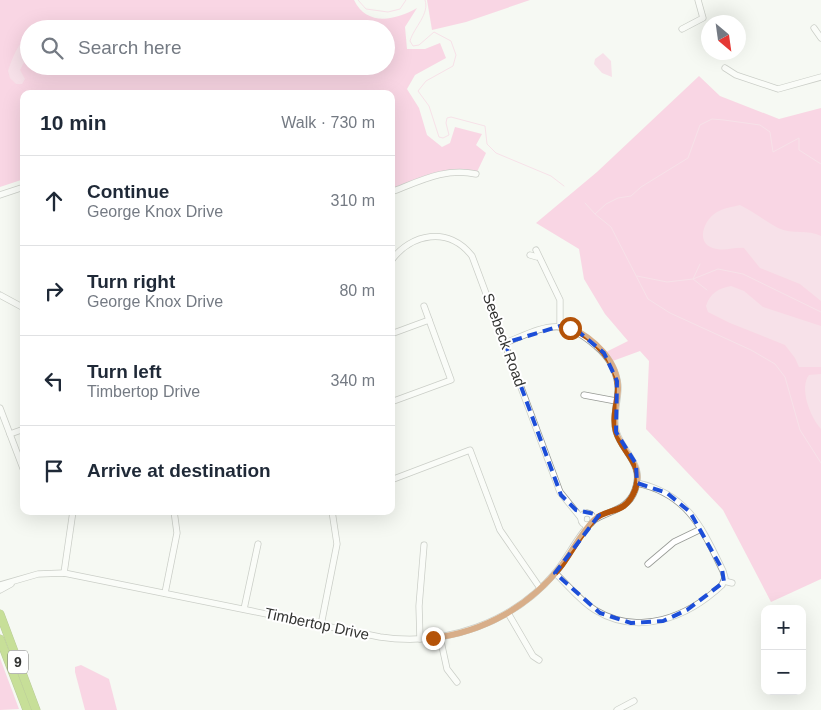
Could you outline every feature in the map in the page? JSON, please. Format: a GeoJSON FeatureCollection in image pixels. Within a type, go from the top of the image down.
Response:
{"type":"FeatureCollection","features":[{"type":"Feature","properties":{"kind":"highway","name":"9"},"geometry":{"type":"LineString","coordinates":[[0,614],[36,710]]}},
{"type":"Feature","properties":{"kind":"highway","name":"9"},"geometry":{"type":"LineString","coordinates":[[0,639],[27,710]]}},
{"type":"Feature","properties":{"kind":"street"},"geometry":{"type":"LineString","coordinates":[[681,29],[703,18],[698,0]]}},
{"type":"Feature","properties":{"kind":"street"},"geometry":{"type":"LineString","coordinates":[[814,28],[821,38]]}},
{"type":"Feature","properties":{"kind":"street"},"geometry":{"type":"LineString","coordinates":[[726,68],[736,75],[768,88],[778,89],[821,76]]}},
{"type":"Feature","properties":{"kind":"street"},"geometry":{"type":"LineString","coordinates":[[395,191],[446,172],[459,171],[476,174]]}},
{"type":"Feature","properties":{"kind":"street"},"geometry":{"type":"LineString","coordinates":[[0,195],[20,188]]}},
{"type":"Feature","properties":{"kind":"street","name":"Seebeck Road"},"geometry":{"type":"LineString","coordinates":[[395,257],[405,246],[426,236],[446,238],[459,244],[469,252],[476,263],[560,492],[587,519]]}},
{"type":"Feature","properties":{"kind":"street"},"geometry":{"type":"LineString","coordinates":[[536,250],[538,258],[560,300],[560,326]]}},
{"type":"Feature","properties":{"kind":"street"},"geometry":{"type":"LineString","coordinates":[[530,255],[538,258]]}},
{"type":"Feature","properties":{"kind":"street"},"geometry":{"type":"LineString","coordinates":[[1,298],[20,306]]}},
{"type":"Feature","properties":{"kind":"street"},"geometry":{"type":"LineString","coordinates":[[395,401],[450,380],[424,306]]}},
{"type":"Feature","properties":{"kind":"street"},"geometry":{"type":"LineString","coordinates":[[395,333],[429,320]]}},
{"type":"Feature","properties":{"kind":"street"},"geometry":{"type":"LineString","coordinates":[[506,343],[543,329],[560,326],[579,332],[606,356],[616,377],[614,420],[616,432],[634,460],[637,483],[632,496],[624,506],[613,512],[587,519]]}},
{"type":"Feature","properties":{"kind":"street"},"geometry":{"type":"LineString","coordinates":[[584,395],[616,401]]}},
{"type":"Feature","properties":{"kind":"street"},"geometry":{"type":"LineString","coordinates":[[0,408],[20,460]]}},
{"type":"Feature","properties":{"kind":"street"},"geometry":{"type":"LineString","coordinates":[[10,434],[20,430]]}},
{"type":"Feature","properties":{"kind":"street"},"geometry":{"type":"LineString","coordinates":[[395,478],[471,449],[502,534],[540,588]]}},
{"type":"Feature","properties":{"kind":"street"},"geometry":{"type":"LineString","coordinates":[[556,573],[595,610],[613,619],[637,623],[656,622],[676,616],[717,589],[724,581],[724,573],[690,512],[673,496],[657,488],[637,483]]}},
{"type":"Feature","properties":{"kind":"street"},"geometry":{"type":"LineString","coordinates":[[64,573],[72,515]]}},
{"type":"Feature","properties":{"kind":"street"},"geometry":{"type":"LineString","coordinates":[[164,593],[177,533],[175,515]]}},
{"type":"Feature","properties":{"kind":"street"},"geometry":{"type":"LineString","coordinates":[[322,625],[337,544],[333,515]]}},
{"type":"Feature","properties":{"kind":"street","name":"Timbertop Drive"},"geometry":{"type":"LineString","coordinates":[[1,589],[38,574],[64,573],[385,638],[420,639],[440,637],[472,629],[508,613],[540,588],[556,573],[582,532],[587,519]]}},
{"type":"Feature","properties":{"kind":"street"},"geometry":{"type":"LineString","coordinates":[[648,564],[674,542],[701,529]]}},
{"type":"Feature","properties":{"kind":"street"},"geometry":{"type":"LineString","coordinates":[[244,609],[258,544]]}},
{"type":"Feature","properties":{"kind":"street"},"geometry":{"type":"LineString","coordinates":[[420,639],[419,601],[424,545]]}},
{"type":"Feature","properties":{"kind":"street"},"geometry":{"type":"LineString","coordinates":[[724,581],[732,583]]}},
{"type":"Feature","properties":{"kind":"street"},"geometry":{"type":"LineString","coordinates":[[508,613],[534,656],[539,660]]}},
{"type":"Feature","properties":{"kind":"street"},"geometry":{"type":"LineString","coordinates":[[440,637],[447,668],[457,682]]}},
{"type":"Feature","properties":{"kind":"street"},"geometry":{"type":"LineString","coordinates":[[617,710],[634,701]]}},
{"type":"Feature","properties":{"kind":"highlighted area"},"geometry":{"type":"Polygon","coordinates":[[[560,326],[579,332],[604,353],[617,381],[616,432],[636,464],[637,483],[667,493],[690,512],[722,569],[724,582],[687,610],[663,621],[631,623],[600,613],[555,573],[599,515],[576,510],[561,495],[505,343],[560,326]]]}},
{"type":"Feature","properties":{"kind":"shaded area"},"geometry":{"type":"Polygon","coordinates":[[[0,0],[354,0],[366,14],[382,19],[400,16],[417,8],[405,27],[407,49],[425,49],[440,43],[446,58],[415,75],[407,89],[419,108],[427,135],[442,147],[450,143],[455,127],[482,134],[476,145],[486,153],[476,174],[459,171],[395,191],[395,90],[20,90],[20,180],[0,187],[0,0]]]}},
{"type":"Feature","properties":{"kind":"shaded area"},"geometry":{"type":"Polygon","coordinates":[[[427,0],[530,0],[466,22],[432,30],[427,0]]]}},
{"type":"Feature","properties":{"kind":"shaded area"},"geometry":{"type":"Polygon","coordinates":[[[20,46],[20,75],[23,75],[25,79],[22,84],[16,84],[10,78],[8,71],[20,46]]]}},
{"type":"Feature","properties":{"kind":"shaded area"},"geometry":{"type":"Polygon","coordinates":[[[603,53],[611,61],[612,77],[602,73],[594,64],[595,59],[603,53]]]}},
{"type":"Feature","properties":{"kind":"shaded area"},"geometry":{"type":"Polygon","coordinates":[[[699,76],[720,96],[779,119],[821,108],[821,579],[771,602],[723,510],[646,429],[649,361],[640,351],[610,362],[604,353],[628,341],[605,314],[584,279],[579,249],[536,223],[597,172],[699,76]]]}},
{"type":"Feature","properties":{"kind":"shaded area"},"geometry":{"type":"Polygon","coordinates":[[[740,205],[783,230],[821,236],[821,301],[800,284],[760,268],[744,248],[720,249],[710,247],[705,243],[703,232],[712,216],[722,210],[740,205]]]}},
{"type":"Feature","properties":{"kind":"shaded area"},"geometry":{"type":"Polygon","coordinates":[[[731,286],[744,291],[763,307],[821,326],[821,367],[799,367],[785,345],[708,312],[706,306],[713,294],[731,286]]]}},
{"type":"Feature","properties":{"kind":"shaded area"},"geometry":{"type":"Polygon","coordinates":[[[821,374],[821,429],[810,410],[805,387],[809,375],[821,374]]]}},
{"type":"Feature","properties":{"kind":"shaded area"},"geometry":{"type":"Polygon","coordinates":[[[0,658],[19,709],[0,710],[0,658]]]}},
{"type":"Feature","properties":{"kind":"shaded area"},"geometry":{"type":"Polygon","coordinates":[[[81,665],[109,679],[117,710],[85,710],[75,672],[75,667],[81,665]]]}},
{"type":"Feature","properties":{"kind":"waterway"},"geometry":{"type":"LineString","coordinates":[[358,0],[366,9],[388,12],[400,9],[406,0]]}},
{"type":"Feature","properties":{"kind":"waterway"},"geometry":{"type":"LineString","coordinates":[[425,0],[424,15],[410,41],[413,46],[419,45],[434,32],[451,41],[456,55],[453,66],[426,81],[418,91],[429,106],[439,137],[443,138],[449,135],[446,123],[447,118],[451,117],[485,126],[487,144],[496,153],[551,176],[564,186]]}},
{"type":"Feature","properties":{"kind":"waterway"},"geometry":{"type":"LineString","coordinates":[[585,203],[595,214],[606,204],[618,198],[631,196],[641,187],[688,158],[700,125],[712,119],[760,125],[770,132],[773,152],[799,138],[799,150],[821,164]]}},
{"type":"Feature","properties":{"kind":"waterway"},"geometry":{"type":"LineString","coordinates":[[595,214],[611,227],[648,299],[670,313],[751,350],[775,364],[785,377],[800,430],[821,463]]}},
{"type":"Feature","properties":{"kind":"waterway"},"geometry":{"type":"LineString","coordinates":[[700,264],[693,279],[707,290]]}},
{"type":"Feature","properties":{"kind":"waterway"},"geometry":{"type":"LineString","coordinates":[[637,276],[667,282],[693,279],[718,269],[743,274],[821,312]]}},
{"type":"Feature","properties":{"kind":"route"},"geometry":{"type":"LineString","coordinates":[[433,638],[467,631],[498,618],[520,605],[556,573],[582,532],[594,520],[621,508],[635,492],[638,475],[637,468],[616,432],[614,417],[618,388],[614,369],[602,350],[582,334],[570,328]]}}]}
